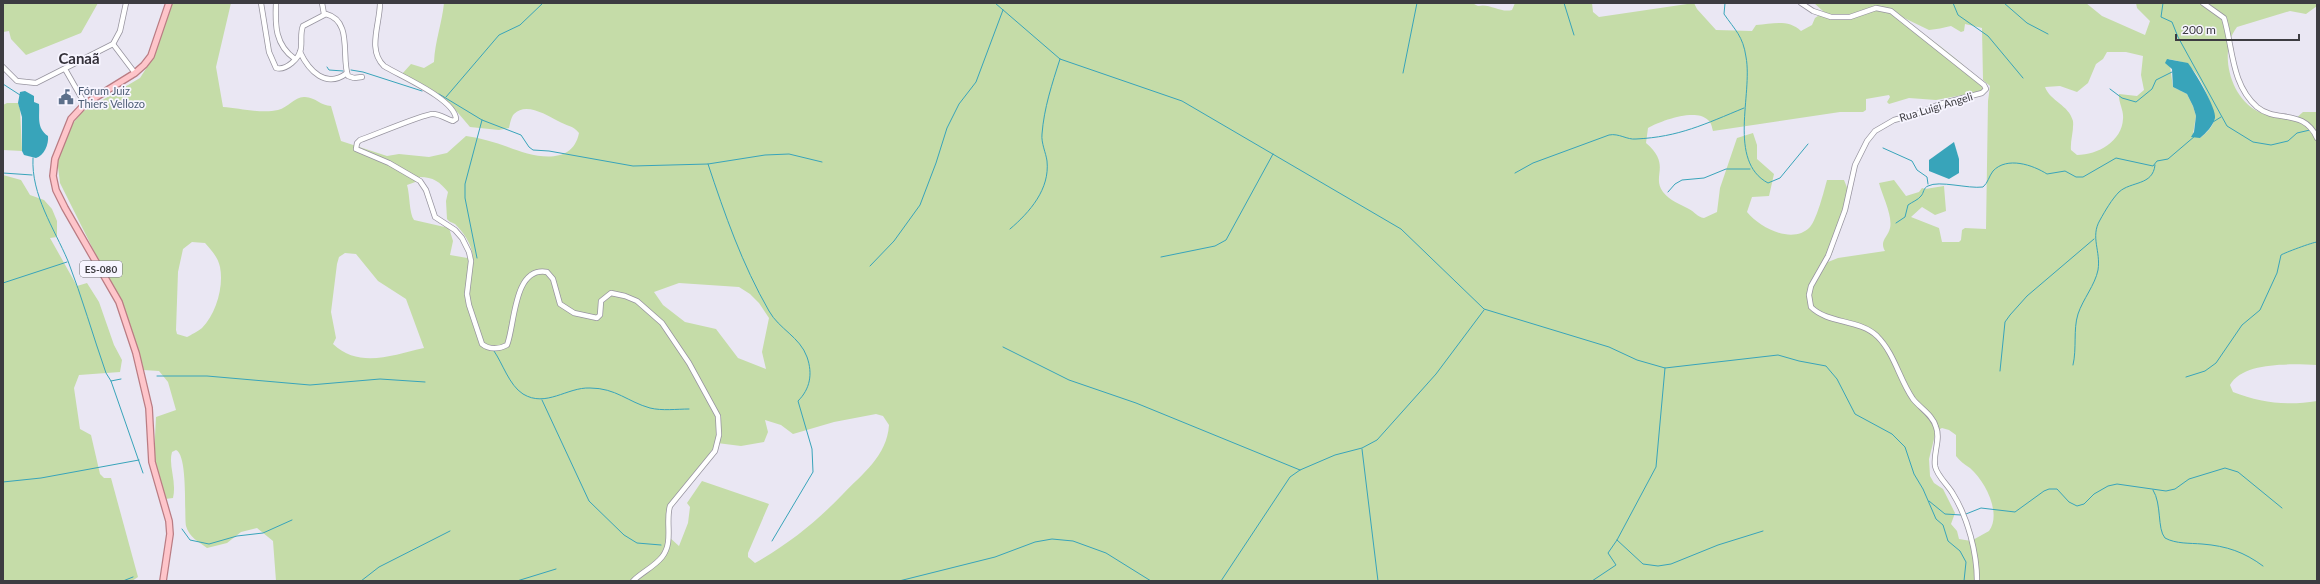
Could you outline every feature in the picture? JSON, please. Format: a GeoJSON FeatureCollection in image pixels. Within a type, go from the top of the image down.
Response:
{"type":"FeatureCollection","features":[{"type":"Feature","properties":{"kind":"main road","name":"ES-080"},"geometry":{"type":"LineString","coordinates":[[163,581],[170,534],[169,521],[152,462],[149,408],[134,347],[119,302],[65,208],[54,183],[54,165],[62,139],[71,119],[85,104],[135,73],[151,56],[169,3]]}},
{"type":"Feature","properties":{"kind":"street"},"geometry":{"type":"LineString","coordinates":[[3,67],[17,81],[30,83],[41,81],[65,69],[113,44],[120,31],[126,3]]}},
{"type":"Feature","properties":{"kind":"street"},"geometry":{"type":"LineString","coordinates":[[261,3],[272,62],[274,66],[280,69],[288,66],[300,52],[303,26],[324,14]]}},
{"type":"Feature","properties":{"kind":"street"},"geometry":{"type":"LineString","coordinates":[[276,3],[275,31],[295,59]]}},
{"type":"Feature","properties":{"kind":"street"},"geometry":{"type":"LineString","coordinates":[[322,3],[324,14]]}},
{"type":"Feature","properties":{"kind":"street"},"geometry":{"type":"LineString","coordinates":[[380,3],[375,53],[384,66],[446,102],[455,112],[455,120],[432,113],[424,114],[409,122],[360,140],[356,146],[358,151],[390,163],[420,181],[426,190],[435,217],[455,230],[462,238],[469,252],[471,261],[467,294],[469,305],[482,344],[489,348],[507,345],[513,313],[519,293],[530,277],[539,272],[547,272],[553,279],[560,304],[574,313],[597,318],[600,315],[601,301],[611,293],[625,296],[644,306],[668,331],[716,411],[719,435],[715,452],[670,506],[667,516],[669,539],[662,557],[633,581]]}},
{"type":"Feature","properties":{"kind":"street","name":"Rua Luigi Angeli"},"geometry":{"type":"LineString","coordinates":[[1801,3],[1813,11],[1831,17],[1850,17],[1876,8],[1891,11],[1950,56],[1984,85],[1986,89],[1982,93],[1940,104],[1913,115],[1894,120],[1875,131],[1867,141],[1855,165],[1845,210],[1828,256],[1811,286],[1809,295],[1811,307],[1818,312],[1855,324],[1876,335],[1894,360],[1913,399],[1934,421],[1938,434],[1935,466],[1954,494],[1964,517],[1974,556],[1977,581]]}},
{"type":"Feature","properties":{"kind":"street"},"geometry":{"type":"LineString","coordinates":[[2203,3],[2224,18],[2237,76],[2257,106],[2268,113],[2295,118],[2313,130],[2317,138]]}},
{"type":"Feature","properties":{"kind":"street"},"geometry":{"type":"LineString","coordinates":[[324,14],[336,20],[343,32],[347,73],[351,78],[362,77]]}},
{"type":"Feature","properties":{"kind":"street"},"geometry":{"type":"LineString","coordinates":[[113,44],[135,73]]}},
{"type":"Feature","properties":{"kind":"street"},"geometry":{"type":"LineString","coordinates":[[300,52],[305,62],[313,71],[325,79],[336,79],[347,73]]}},
{"type":"Feature","properties":{"kind":"street"},"geometry":{"type":"LineString","coordinates":[[65,69],[85,104]]}},
{"type":"Feature","properties":{"kind":"green space"},"geometry":{"type":"Polygon","coordinates":[[[3,3],[98,3],[81,33],[26,55],[11,39],[9,31],[3,32],[3,3]]]}},
{"type":"Feature","properties":{"kind":"green space"},"geometry":{"type":"Polygon","coordinates":[[[170,3],[231,3],[216,67],[223,107],[272,111],[282,109],[298,98],[309,97],[324,105],[331,106],[341,141],[387,156],[399,154],[429,157],[447,153],[466,136],[493,142],[528,154],[550,156],[560,155],[568,151],[575,144],[579,133],[577,130],[542,113],[530,109],[524,109],[514,114],[509,128],[499,130],[470,127],[453,107],[402,74],[411,64],[424,68],[434,62],[444,3],[1472,3],[1478,6],[1482,5],[1508,11],[1512,10],[1515,3],[1592,3],[1593,12],[1599,17],[1694,3],[1697,9],[1716,30],[1752,31],[1756,25],[1780,23],[1791,25],[1801,31],[1812,25],[1815,18],[1824,12],[1814,3],[2086,3],[2102,16],[2145,35],[2150,21],[2137,8],[2136,3],[2317,3],[2317,6],[2306,14],[2290,11],[2237,27],[2231,37],[2228,48],[2228,60],[2234,85],[2240,95],[2257,111],[2293,121],[2303,112],[2317,112],[2317,365],[2295,364],[2257,368],[2236,377],[2230,385],[2233,392],[2264,401],[2295,403],[2317,401],[2317,581],[276,581],[273,541],[257,528],[241,532],[227,543],[207,548],[189,533],[185,519],[184,473],[180,454],[176,450],[172,452],[171,457],[174,486],[173,498],[165,499],[154,457],[156,417],[176,410],[168,382],[159,371],[143,370],[126,315],[60,183],[57,159],[70,127],[82,112],[140,78],[151,61],[170,3]],[[1900,16],[1948,52],[1981,83],[1984,91],[1936,100],[1909,98],[1889,104],[1887,102],[1890,97],[1889,95],[1866,99],[1866,110],[1863,112],[1840,112],[1713,131],[1708,120],[1695,115],[1687,115],[1669,119],[1648,128],[1646,143],[1654,151],[1660,164],[1660,186],[1663,192],[1672,200],[1691,210],[1698,216],[1704,218],[1717,212],[1720,188],[1737,138],[1753,133],[1757,145],[1757,159],[1774,174],[1769,196],[1752,197],[1747,212],[1768,229],[1786,234],[1803,232],[1813,223],[1827,180],[1844,180],[1848,190],[1833,251],[1828,262],[1838,258],[1885,251],[1883,248],[1883,242],[1889,231],[1891,223],[1889,212],[1879,183],[1894,180],[1906,196],[1919,192],[1922,188],[1925,189],[1944,186],[1946,211],[1935,215],[1922,207],[1911,217],[1939,228],[1942,242],[1959,242],[1961,240],[1962,230],[1965,228],[1986,229],[1988,101],[1990,86],[1983,80],[1982,28],[1965,24],[1964,31],[1961,32],[1951,26],[1929,30],[1900,16]],[[2107,52],[2103,59],[2096,64],[2088,83],[2077,92],[2060,86],[2045,87],[2047,92],[2068,111],[2071,116],[2073,125],[2071,150],[2077,155],[2101,149],[2114,140],[2122,127],[2123,119],[2119,94],[2137,96],[2144,90],[2141,75],[2143,56],[2126,52],[2107,52]],[[2169,59],[2173,87],[2187,94],[2196,116],[2193,134],[2200,138],[2206,133],[2214,121],[2210,101],[2193,70],[2184,63],[2169,59]],[[420,177],[418,181],[407,185],[411,213],[414,220],[449,228],[453,241],[450,255],[473,259],[470,245],[462,231],[447,219],[446,201],[448,192],[445,188],[436,181],[425,177],[420,177]],[[192,242],[183,249],[178,272],[176,330],[177,334],[187,337],[202,328],[215,308],[221,283],[220,267],[216,257],[205,243],[192,242]],[[345,253],[339,257],[331,312],[336,338],[333,344],[343,352],[365,358],[377,358],[424,348],[406,299],[378,281],[356,254],[345,253]],[[679,283],[654,292],[663,305],[685,322],[716,329],[738,358],[766,369],[762,352],[769,318],[759,303],[750,294],[739,287],[679,283]],[[876,414],[834,422],[793,434],[781,425],[765,420],[768,432],[764,442],[741,446],[717,443],[671,507],[669,537],[679,546],[688,523],[690,507],[687,503],[702,481],[769,504],[748,553],[748,557],[755,563],[780,548],[812,523],[865,472],[879,455],[884,446],[889,425],[883,416],[876,414]],[[1942,428],[1936,431],[1929,459],[1930,476],[1934,483],[1943,489],[1955,513],[1951,524],[1957,531],[1959,539],[1971,541],[1989,531],[1993,524],[1994,515],[1990,498],[1976,474],[1956,456],[1956,435],[1949,430],[1942,428]]]}},
{"type":"Feature","properties":{"kind":"green space"},"geometry":{"type":"Polygon","coordinates":[[[7,103],[18,103],[20,109],[22,151],[3,150],[3,105],[7,103]]]}},
{"type":"Feature","properties":{"kind":"green space"},"geometry":{"type":"Polygon","coordinates":[[[3,175],[21,180],[30,195],[44,200],[52,209],[57,221],[57,237],[50,238],[77,286],[87,283],[99,302],[114,345],[122,360],[120,372],[79,375],[74,388],[80,429],[91,435],[100,474],[104,478],[111,478],[138,577],[132,581],[3,581],[3,175]]]}},
{"type":"Feature","properties":{"kind":"water"},"geometry":{"type":"Polygon","coordinates":[[[2167,59],[2188,63],[2213,107],[2215,118],[2213,124],[2200,138],[2191,137],[2194,132],[2196,116],[2193,106],[2187,94],[2173,87],[2172,69],[2165,63],[2167,59]]]}},
{"type":"Feature","properties":{"kind":"water"},"geometry":{"type":"Polygon","coordinates":[[[25,91],[34,96],[34,102],[39,104],[40,126],[44,133],[48,136],[48,143],[45,149],[39,157],[36,158],[24,155],[22,151],[22,117],[18,103],[20,92],[25,91]]]}},
{"type":"Feature","properties":{"kind":"water"},"geometry":{"type":"Polygon","coordinates":[[[1954,142],[1959,159],[1959,173],[1949,179],[1929,171],[1929,160],[1954,142]]]}},
{"type":"Feature","properties":{"kind":"waterway"},"geometry":{"type":"LineString","coordinates":[[446,97],[499,35],[520,25],[543,3]]}},
{"type":"Feature","properties":{"kind":"waterway"},"geometry":{"type":"LineString","coordinates":[[995,3],[1060,59],[1182,101],[1401,229],[1484,309],[1609,347],[1637,360],[1665,368],[1778,355],[1826,366],[1837,379],[1855,414],[1892,434],[1905,447],[1914,474],[1923,489],[1936,519],[1943,525],[1948,541],[1960,551],[1966,562],[1964,581]]}},
{"type":"Feature","properties":{"kind":"waterway"},"geometry":{"type":"LineString","coordinates":[[1403,73],[1417,3]]}},
{"type":"Feature","properties":{"kind":"waterway"},"geometry":{"type":"LineString","coordinates":[[1564,3],[1574,35]]}},
{"type":"Feature","properties":{"kind":"waterway"},"geometry":{"type":"LineString","coordinates":[[1725,3],[1724,14],[1741,38],[1745,50],[1747,72],[1744,126],[1745,143],[1748,159],[1756,173],[1768,183],[1780,178],[1808,144]]}},
{"type":"Feature","properties":{"kind":"waterway"},"geometry":{"type":"LineString","coordinates":[[1953,3],[1958,15],[1988,36],[2023,78]]}},
{"type":"Feature","properties":{"kind":"waterway"},"geometry":{"type":"LineString","coordinates":[[2004,3],[2027,23],[2048,34]]}},
{"type":"Feature","properties":{"kind":"waterway"},"geometry":{"type":"LineString","coordinates":[[2163,3],[2161,17],[2172,22],[2178,37],[2227,126],[2253,142],[2271,145],[2288,141],[2297,133],[2310,130]]}},
{"type":"Feature","properties":{"kind":"waterway"},"geometry":{"type":"LineString","coordinates":[[870,266],[894,241],[920,205],[936,163],[947,128],[959,104],[976,82],[1003,10]]}},
{"type":"Feature","properties":{"kind":"waterway"},"geometry":{"type":"LineString","coordinates":[[1010,229],[1025,215],[1037,199],[1045,181],[1047,161],[1042,141],[1043,124],[1049,96],[1060,59]]}},
{"type":"Feature","properties":{"kind":"waterway"},"geometry":{"type":"LineString","coordinates":[[327,67],[329,70],[343,71]]}},
{"type":"Feature","properties":{"kind":"waterway"},"geometry":{"type":"LineString","coordinates":[[351,70],[363,72],[422,91]]}},
{"type":"Feature","properties":{"kind":"waterway"},"geometry":{"type":"LineString","coordinates":[[2110,89],[2122,98],[2136,102],[2152,89],[2156,80],[2172,72]]}},
{"type":"Feature","properties":{"kind":"waterway"},"geometry":{"type":"LineString","coordinates":[[3,84],[20,95]]}},
{"type":"Feature","properties":{"kind":"waterway"},"geometry":{"type":"LineString","coordinates":[[439,94],[482,120],[521,135],[529,147],[533,150],[549,151],[633,166],[708,164],[765,155],[789,154],[822,162]]}},
{"type":"Feature","properties":{"kind":"waterway"},"geometry":{"type":"LineString","coordinates":[[1515,173],[1533,163],[1609,135],[1633,139],[1666,136],[1692,129],[1744,108]]}},
{"type":"Feature","properties":{"kind":"waterway"},"geometry":{"type":"LineString","coordinates":[[2213,122],[2221,117]]}},
{"type":"Feature","properties":{"kind":"waterway"},"geometry":{"type":"LineString","coordinates":[[477,258],[465,198],[465,184],[482,120]]}},
{"type":"Feature","properties":{"kind":"waterway"},"geometry":{"type":"LineString","coordinates":[[1896,223],[1905,217],[1908,205],[1917,200],[1922,195],[1926,187],[1933,184],[1983,187],[1993,171],[1999,166],[2013,163],[2027,165],[2047,174],[2065,171],[2076,177],[2083,177],[2116,158],[2153,166],[2157,161],[2168,159],[2195,136]]}},
{"type":"Feature","properties":{"kind":"waterway"},"geometry":{"type":"LineString","coordinates":[[1883,148],[1912,161],[1917,170],[1927,177],[1928,184]]}},
{"type":"Feature","properties":{"kind":"waterway"},"geometry":{"type":"LineString","coordinates":[[1161,257],[1215,246],[1226,240],[1273,154]]}},
{"type":"Feature","properties":{"kind":"waterway"},"geometry":{"type":"LineString","coordinates":[[33,158],[33,172],[44,211],[68,261],[106,373],[111,381],[143,473]]}},
{"type":"Feature","properties":{"kind":"waterway"},"geometry":{"type":"LineString","coordinates":[[708,164],[742,257],[759,293],[773,317],[800,344],[809,363],[810,375],[808,386],[798,401],[812,449],[813,472],[772,541]]}},
{"type":"Feature","properties":{"kind":"waterway"},"geometry":{"type":"LineString","coordinates":[[2073,365],[2078,314],[2098,270],[2099,263],[2096,238],[2097,226],[2109,205],[2119,192],[2129,186],[2146,180],[2150,177],[2155,165]]}},
{"type":"Feature","properties":{"kind":"waterway"},"geometry":{"type":"LineString","coordinates":[[1668,192],[1675,184],[1682,180],[1704,178],[1726,169],[1750,169]]}},
{"type":"Feature","properties":{"kind":"waterway"},"geometry":{"type":"LineString","coordinates":[[3,173],[32,175]]}},
{"type":"Feature","properties":{"kind":"waterway"},"geometry":{"type":"LineString","coordinates":[[2000,371],[2005,322],[2027,296],[2094,239]]}},
{"type":"Feature","properties":{"kind":"waterway"},"geometry":{"type":"LineString","coordinates":[[2186,377],[2205,371],[2216,363],[2242,325],[2260,310],[2277,273],[2281,255],[2317,242]]}},
{"type":"Feature","properties":{"kind":"waterway"},"geometry":{"type":"LineString","coordinates":[[3,283],[67,262]]}},
{"type":"Feature","properties":{"kind":"waterway"},"geometry":{"type":"LineString","coordinates":[[1221,581],[1290,477],[1300,470],[1335,455],[1362,448],[1377,440],[1436,374],[1484,310]]}},
{"type":"Feature","properties":{"kind":"waterway"},"geometry":{"type":"LineString","coordinates":[[1003,347],[1069,380],[1136,403],[1300,470]]}},
{"type":"Feature","properties":{"kind":"waterway"},"geometry":{"type":"LineString","coordinates":[[494,351],[518,390],[532,398],[548,398],[573,390],[590,388],[607,390],[650,408],[664,410],[689,409]]}},
{"type":"Feature","properties":{"kind":"waterway"},"geometry":{"type":"LineString","coordinates":[[1592,581],[1616,565],[1608,553],[1617,540],[1656,467],[1665,368]]}},
{"type":"Feature","properties":{"kind":"waterway"},"geometry":{"type":"LineString","coordinates":[[157,376],[207,376],[310,385],[380,379],[425,382]]}},
{"type":"Feature","properties":{"kind":"waterway"},"geometry":{"type":"LineString","coordinates":[[111,381],[121,379]]}},
{"type":"Feature","properties":{"kind":"waterway"},"geometry":{"type":"LineString","coordinates":[[542,400],[589,501],[624,535],[637,543],[661,545]]}},
{"type":"Feature","properties":{"kind":"waterway"},"geometry":{"type":"LineString","coordinates":[[1362,449],[1378,581]]}},
{"type":"Feature","properties":{"kind":"waterway"},"geometry":{"type":"LineString","coordinates":[[3,482],[41,478],[139,460]]}},
{"type":"Feature","properties":{"kind":"waterway"},"geometry":{"type":"LineString","coordinates":[[1966,514],[1981,508],[2015,512],[2049,489],[2057,489],[2069,502],[2077,506],[2084,504],[2094,494],[2108,486],[2117,484],[2166,491],[2175,489],[2189,479],[2225,468],[2238,472],[2282,508]]}},
{"type":"Feature","properties":{"kind":"waterway"},"geometry":{"type":"LineString","coordinates":[[2153,490],[2158,502],[2161,529],[2165,538],[2178,542],[2211,545],[2235,550],[2263,566]]}},
{"type":"Feature","properties":{"kind":"waterway"},"geometry":{"type":"LineString","coordinates":[[1929,501],[1945,514],[1961,515]]}},
{"type":"Feature","properties":{"kind":"waterway"},"geometry":{"type":"LineString","coordinates":[[182,529],[190,540],[209,544],[237,536],[263,533],[292,520]]}},
{"type":"Feature","properties":{"kind":"waterway"},"geometry":{"type":"LineString","coordinates":[[361,581],[379,567],[450,531]]}},
{"type":"Feature","properties":{"kind":"waterway"},"geometry":{"type":"LineString","coordinates":[[1617,540],[1643,564],[1658,566],[1671,564],[1718,545],[1763,531]]}},
{"type":"Feature","properties":{"kind":"waterway"},"geometry":{"type":"LineString","coordinates":[[899,581],[995,557],[1035,542],[1052,539],[1073,541],[1106,553],[1151,581]]}},
{"type":"Feature","properties":{"kind":"waterway"},"geometry":{"type":"LineString","coordinates":[[517,581],[556,569]]}},
{"type":"Feature","properties":{"kind":"waterway"},"geometry":{"type":"LineString","coordinates":[[123,581],[133,577]]}},
{"type":"Feature","properties":{"kind":"place","name":"Fórum Juiz Thiers Vellozo"},"geometry":{"type":"Point","coordinates":[66,97]}},
{"type":"Feature","properties":{"kind":"district","name":"Canaã"},"geometry":{"type":"Point","coordinates":[79,59]}}]}
